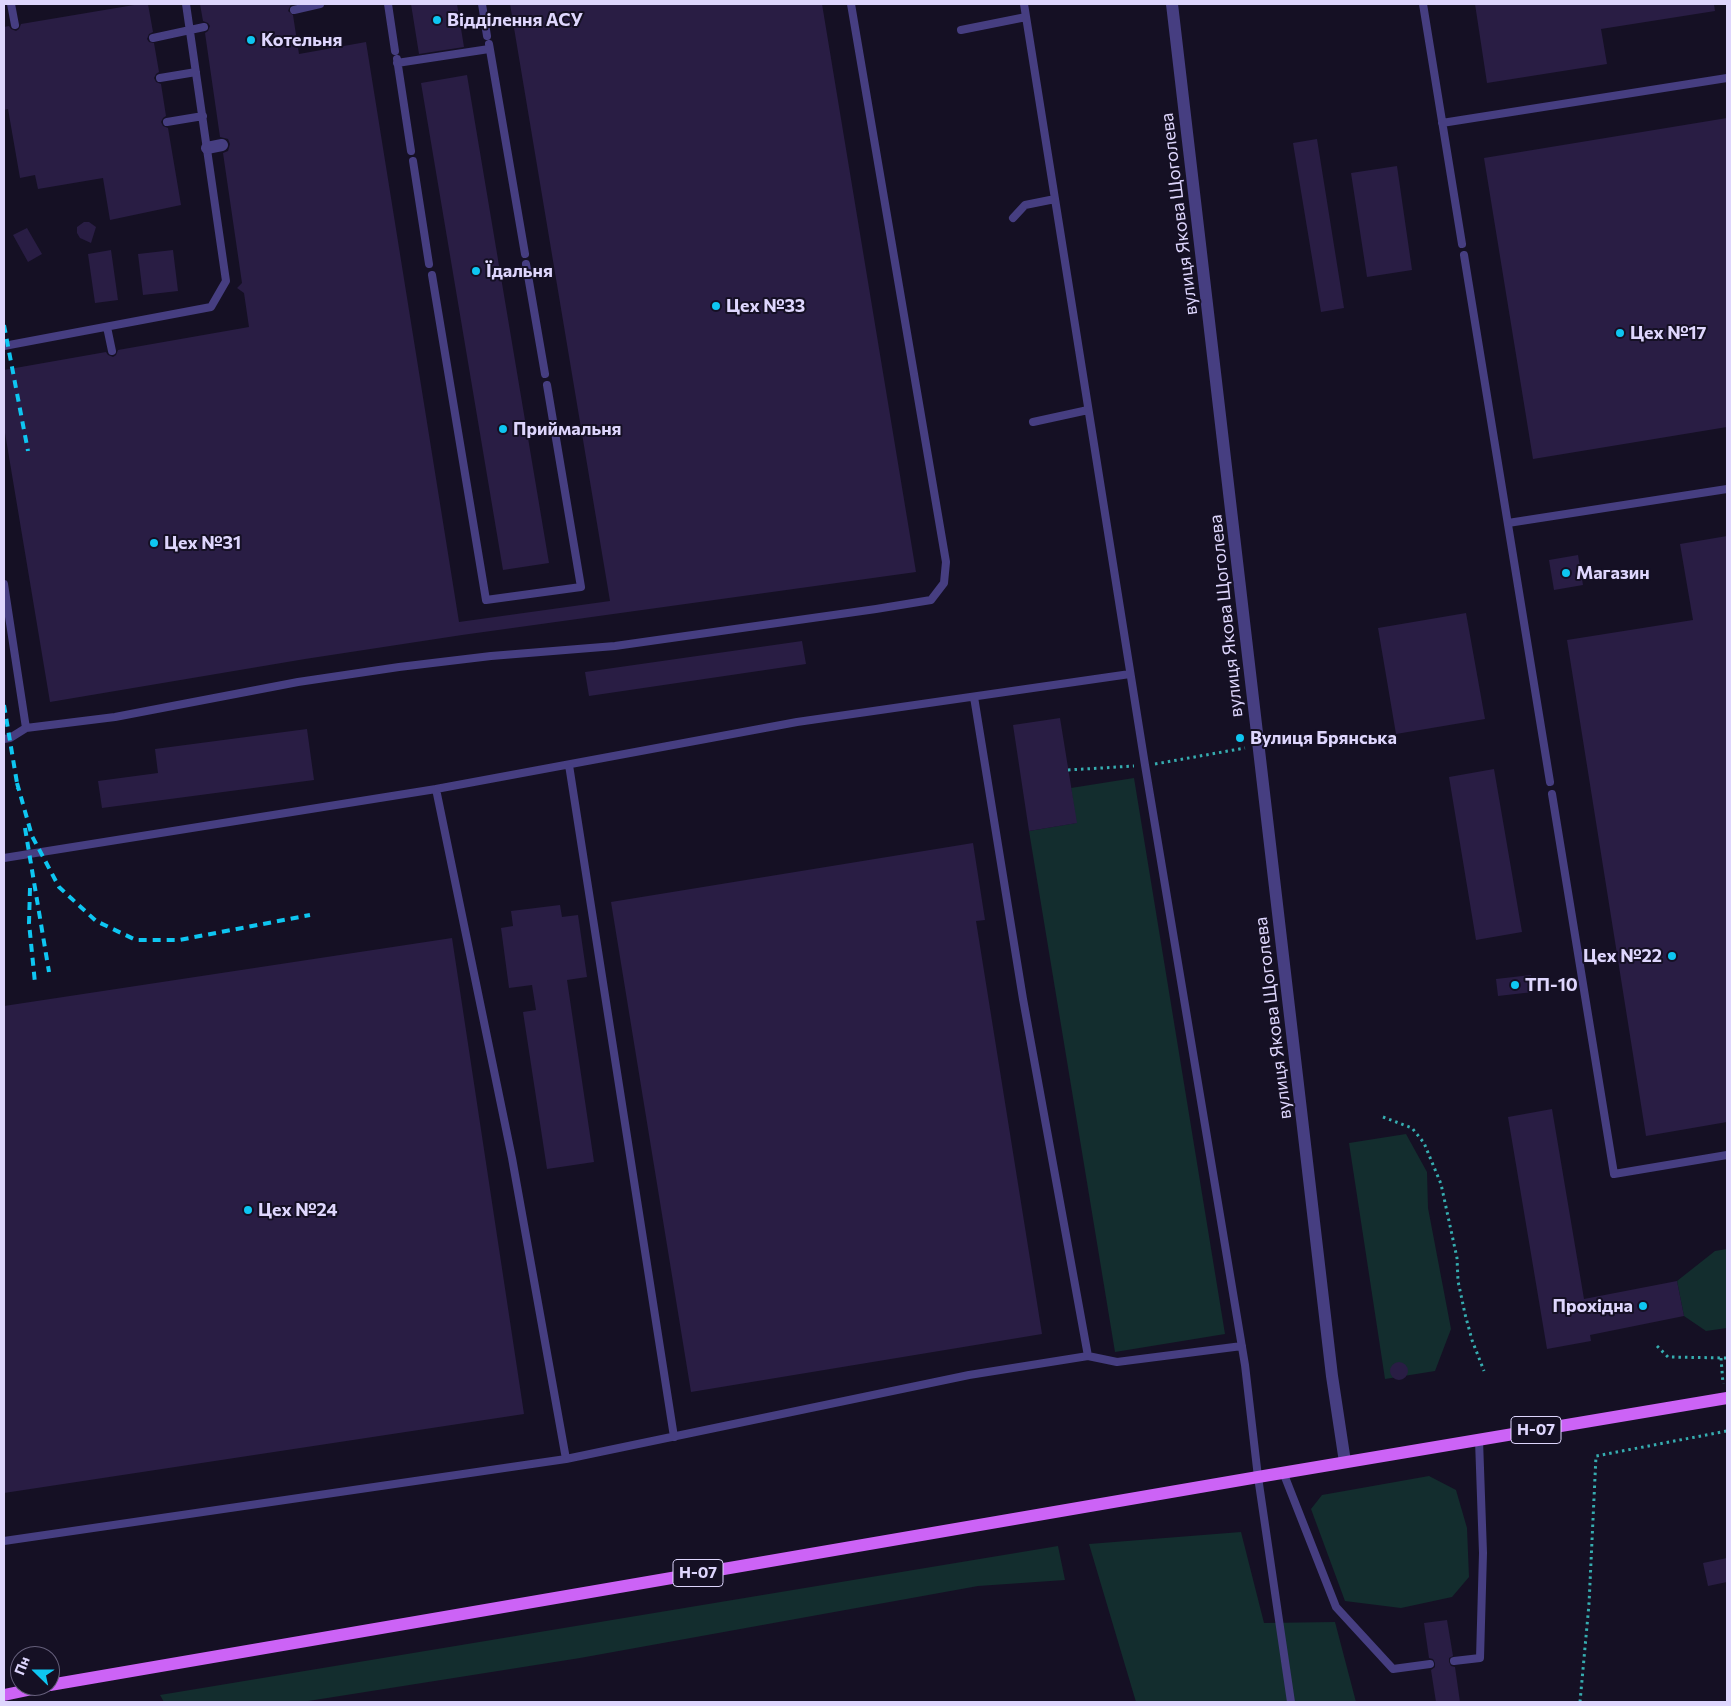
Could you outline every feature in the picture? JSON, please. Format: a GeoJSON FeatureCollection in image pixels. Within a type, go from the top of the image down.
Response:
{"type":"FeatureCollection","features":[{"type":"Feature","properties":{"kind":"main road","name":"Н-07"},"geometry":{"type":"LineString","coordinates":[[60,1684],[1283,1472],[1726,1399]]}},
{"type":"Feature","properties":{"kind":"street","name":"вулиця Якова Щоголева"},"geometry":{"type":"LineString","coordinates":[[1172,4],[1331,1366],[1345,1462]]}},
{"type":"Feature","properties":{"kind":"street"},"geometry":{"type":"LineString","coordinates":[[207,148],[222,145]]}},
{"type":"Feature","properties":{"kind":"lane"},"geometry":{"type":"LineString","coordinates":[[11,4],[15,25]]}},
{"type":"Feature","properties":{"kind":"lane"},"geometry":{"type":"LineString","coordinates":[[4,346],[211,307],[226,281],[186,4]]}},
{"type":"Feature","properties":{"kind":"lane"},"geometry":{"type":"LineString","coordinates":[[294,10],[320,4]]}},
{"type":"Feature","properties":{"kind":"lane"},"geometry":{"type":"LineString","coordinates":[[388,4],[395,51]]}},
{"type":"Feature","properties":{"kind":"lane"},"geometry":{"type":"LineString","coordinates":[[482,4],[525,254]]}},
{"type":"Feature","properties":{"kind":"lane"},"geometry":{"type":"LineString","coordinates":[[4,739],[10,738],[26,728],[115,717],[298,682],[491,656],[615,646],[931,600],[944,583],[946,562],[851,4]]}},
{"type":"Feature","properties":{"kind":"lane"},"geometry":{"type":"LineString","coordinates":[[1024,4],[1130,674],[1245,1365],[1258,1477],[1291,1702]]}},
{"type":"Feature","properties":{"kind":"lane"},"geometry":{"type":"LineString","coordinates":[[1423,4],[1462,244]]}},
{"type":"Feature","properties":{"kind":"lane"},"geometry":{"type":"LineString","coordinates":[[961,30],[1026,16]]}},
{"type":"Feature","properties":{"kind":"lane"},"geometry":{"type":"LineString","coordinates":[[153,38],[204,27]]}},
{"type":"Feature","properties":{"kind":"lane"},"geometry":{"type":"LineString","coordinates":[[411,151],[397,61],[488,43]]}},
{"type":"Feature","properties":{"kind":"lane"},"geometry":{"type":"LineString","coordinates":[[160,78],[196,72]]}},
{"type":"Feature","properties":{"kind":"lane"},"geometry":{"type":"LineString","coordinates":[[1442,122],[1727,78]]}},
{"type":"Feature","properties":{"kind":"lane"},"geometry":{"type":"LineString","coordinates":[[167,122],[203,116]]}},
{"type":"Feature","properties":{"kind":"lane"},"geometry":{"type":"LineString","coordinates":[[413,162],[429,264]]}},
{"type":"Feature","properties":{"kind":"lane"},"geometry":{"type":"LineString","coordinates":[[1013,218],[1025,205],[1055,198]]}},
{"type":"Feature","properties":{"kind":"lane"},"geometry":{"type":"LineString","coordinates":[[1464,255],[1550,782]]}},
{"type":"Feature","properties":{"kind":"lane"},"geometry":{"type":"LineString","coordinates":[[526,264],[545,374]]}},
{"type":"Feature","properties":{"kind":"lane"},"geometry":{"type":"LineString","coordinates":[[432,274],[486,600],[581,587],[547,385]]}},
{"type":"Feature","properties":{"kind":"lane"},"geometry":{"type":"LineString","coordinates":[[107,327],[112,351]]}},
{"type":"Feature","properties":{"kind":"lane"},"geometry":{"type":"LineString","coordinates":[[1033,422],[1088,410]]}},
{"type":"Feature","properties":{"kind":"lane"},"geometry":{"type":"LineString","coordinates":[[1508,523],[1727,489]]}},
{"type":"Feature","properties":{"kind":"lane"},"geometry":{"type":"LineString","coordinates":[[4,584],[26,728]]}},
{"type":"Feature","properties":{"kind":"lane"},"geometry":{"type":"LineString","coordinates":[[4,858],[436,789],[797,722],[1130,674]]}},
{"type":"Feature","properties":{"kind":"lane"},"geometry":{"type":"LineString","coordinates":[[974,697],[1023,999],[1088,1356]]}},
{"type":"Feature","properties":{"kind":"lane"},"geometry":{"type":"LineString","coordinates":[[569,765],[674,1437]]}},
{"type":"Feature","properties":{"kind":"lane"},"geometry":{"type":"LineString","coordinates":[[436,789],[512,1158],[566,1459]]}},
{"type":"Feature","properties":{"kind":"lane"},"geometry":{"type":"LineString","coordinates":[[1552,794],[1614,1174],[1727,1155]]}},
{"type":"Feature","properties":{"kind":"lane"},"geometry":{"type":"LineString","coordinates":[[4,1541],[566,1459],[969,1375],[1088,1356],[1117,1362],[1242,1346]]}},
{"type":"Feature","properties":{"kind":"lane"},"geometry":{"type":"LineString","coordinates":[[1454,1661],[1480,1658],[1483,1553],[1479,1440]]}},
{"type":"Feature","properties":{"kind":"lane"},"geometry":{"type":"LineString","coordinates":[[1283,1472],[1336,1607],[1393,1669],[1430,1664]]}},
{"type":"Feature","properties":{"kind":"path"},"geometry":{"type":"LineString","coordinates":[[1168,763],[1258,746]]}},
{"type":"Feature","properties":{"kind":"path"},"geometry":{"type":"LineString","coordinates":[[1068,770],[1145,765]]}},
{"type":"Feature","properties":{"kind":"path"},"geometry":{"type":"LineString","coordinates":[[1383,1117],[1412,1128],[1424,1143],[1441,1184],[1457,1258],[1458,1281],[1465,1314],[1472,1340],[1484,1371]]}},
{"type":"Feature","properties":{"kind":"path"},"geometry":{"type":"LineString","coordinates":[[1657,1346],[1668,1358],[1727,1358]]}},
{"type":"Feature","properties":{"kind":"path"},"geometry":{"type":"LineString","coordinates":[[1720,1358],[1726,1399]]}},
{"type":"Feature","properties":{"kind":"path"},"geometry":{"type":"LineString","coordinates":[[1580,1702],[1589,1595],[1596,1456],[1727,1431]]}},
{"type":"Feature","properties":{"kind":"green space"},"geometry":{"type":"Polygon","coordinates":[[[1134,778],[1225,1334],[1115,1352],[1029,831],[1076,823],[1071,788],[1134,778]]]}},
{"type":"Feature","properties":{"kind":"green space"},"geometry":{"type":"Polygon","coordinates":[[[1406,1134],[1427,1172],[1428,1208],[1451,1329],[1435,1371],[1385,1379],[1349,1143],[1406,1134]]]}},
{"type":"Feature","properties":{"kind":"green space"},"geometry":{"type":"Polygon","coordinates":[[[1727,1249],[1727,1328],[1706,1331],[1684,1316],[1677,1281],[1715,1251],[1727,1249]]]}},
{"type":"Feature","properties":{"kind":"green space"},"geometry":{"type":"Polygon","coordinates":[[[1429,1476],[1456,1490],[1467,1528],[1469,1577],[1452,1597],[1401,1608],[1345,1601],[1311,1509],[1322,1495],[1429,1476]]]}},
{"type":"Feature","properties":{"kind":"green space"},"geometry":{"type":"Polygon","coordinates":[[[1241,1532],[1264,1623],[1335,1622],[1356,1702],[1136,1702],[1089,1544],[1241,1532]]]}},
{"type":"Feature","properties":{"kind":"green space"},"geometry":{"type":"Polygon","coordinates":[[[1058,1546],[1065,1580],[978,1586],[580,1658],[302,1702],[164,1702],[160,1695],[1058,1546]]]}},
{"type":"Feature","properties":{"kind":"building"},"geometry":{"type":"Polygon","coordinates":[[[148,4],[153,32],[149,34],[147,39],[149,42],[154,43],[159,72],[154,78],[156,82],[161,84],[166,116],[161,122],[163,126],[168,128],[181,205],[110,220],[103,178],[38,189],[35,175],[20,178],[8,109],[4,110],[4,27],[9,26],[16,31],[21,24],[148,4]]]}},
{"type":"Feature","properties":{"kind":"building"},"geometry":{"type":"Polygon","coordinates":[[[200,4],[291,4],[288,11],[293,15],[299,54],[366,42],[459,622],[610,601],[510,4],[822,4],[916,572],[462,635],[305,659],[50,702],[4,427],[4,370],[106,352],[113,357],[118,350],[249,327],[244,293],[237,288],[242,283],[223,153],[228,151],[230,144],[228,139],[220,137],[205,33],[210,26],[203,21],[200,4]]]}},
{"type":"Feature","properties":{"kind":"building","name":"Відділення АСУ"},"geometry":{"type":"Polygon","coordinates":[[[411,4],[457,4],[464,47],[419,54],[411,4]]]}},
{"type":"Feature","properties":{"kind":"building"},"geometry":{"type":"Polygon","coordinates":[[[1475,4],[1714,4],[1715,11],[1601,29],[1607,64],[1487,83],[1475,4]]]}},
{"type":"Feature","properties":{"kind":"building"},"geometry":{"type":"Polygon","coordinates":[[[467,75],[549,563],[503,570],[421,83],[467,75]]]}},
{"type":"Feature","properties":{"kind":"building","name":"Цех №17"},"geometry":{"type":"Polygon","coordinates":[[[1727,118],[1727,427],[1533,459],[1484,158],[1727,118]]]}},
{"type":"Feature","properties":{"kind":"building"},"geometry":{"type":"Polygon","coordinates":[[[1317,139],[1344,308],[1321,312],[1293,143],[1317,139]]]}},
{"type":"Feature","properties":{"kind":"building"},"geometry":{"type":"Polygon","coordinates":[[[1397,166],[1412,270],[1367,277],[1351,173],[1397,166]]]}},
{"type":"Feature","properties":{"kind":"building"},"geometry":{"type":"Polygon","coordinates":[[[84,222],[89,222],[96,227],[91,243],[80,238],[77,233],[77,227],[84,222]]]}},
{"type":"Feature","properties":{"kind":"building"},"geometry":{"type":"Polygon","coordinates":[[[27,228],[42,254],[28,262],[13,235],[27,228]]]}},
{"type":"Feature","properties":{"kind":"building"},"geometry":{"type":"Polygon","coordinates":[[[111,250],[118,300],[95,303],[88,254],[111,250]]]}},
{"type":"Feature","properties":{"kind":"building"},"geometry":{"type":"Polygon","coordinates":[[[173,250],[178,291],[143,295],[138,254],[173,250]]]}},
{"type":"Feature","properties":{"kind":"building","name":"Цех №22"},"geometry":{"type":"Polygon","coordinates":[[[1727,536],[1727,1122],[1646,1136],[1567,640],[1693,620],[1680,544],[1727,536]]]}},
{"type":"Feature","properties":{"kind":"building","name":"Магазин"},"geometry":{"type":"Polygon","coordinates":[[[1578,555],[1583,585],[1554,590],[1549,560],[1578,555]]]}},
{"type":"Feature","properties":{"kind":"building"},"geometry":{"type":"Polygon","coordinates":[[[1466,613],[1485,719],[1396,734],[1378,628],[1466,613]]]}},
{"type":"Feature","properties":{"kind":"building"},"geometry":{"type":"Polygon","coordinates":[[[802,641],[806,664],[589,696],[585,672],[802,641]]]}},
{"type":"Feature","properties":{"kind":"building"},"geometry":{"type":"Polygon","coordinates":[[[1060,718],[1077,823],[1029,831],[1013,725],[1060,718]]]}},
{"type":"Feature","properties":{"kind":"building"},"geometry":{"type":"Polygon","coordinates":[[[307,729],[314,780],[102,808],[98,781],[158,773],[155,749],[307,729]]]}},
{"type":"Feature","properties":{"kind":"building"},"geometry":{"type":"Polygon","coordinates":[[[1494,769],[1522,932],[1476,940],[1449,777],[1494,769]]]}},
{"type":"Feature","properties":{"kind":"building"},"geometry":{"type":"Polygon","coordinates":[[[973,843],[985,920],[976,921],[1042,1334],[691,1392],[611,902],[973,843]]]}},
{"type":"Feature","properties":{"kind":"building"},"geometry":{"type":"Polygon","coordinates":[[[560,905],[562,917],[578,915],[587,977],[567,980],[594,1162],[547,1169],[523,1012],[536,1010],[532,985],[509,988],[501,928],[513,926],[511,911],[560,905]]]}},
{"type":"Feature","properties":{"kind":"building","name":"Цех №24"},"geometry":{"type":"Polygon","coordinates":[[[452,938],[524,1414],[4,1493],[4,1006],[452,938]]]}},
{"type":"Feature","properties":{"kind":"building","name":"ТП-10"},"geometry":{"type":"Polygon","coordinates":[[[1531,975],[1533,992],[1498,996],[1496,979],[1531,975]]]}},
{"type":"Feature","properties":{"kind":"building"},"geometry":{"type":"Polygon","coordinates":[[[1552,1109],[1584,1299],[1677,1281],[1684,1316],[1590,1335],[1591,1341],[1547,1349],[1508,1117],[1552,1109]]]}},
{"type":"Feature","properties":{"kind":"building"},"geometry":{"type":"Polygon","coordinates":[[[1399,1362],[1405,1365],[1408,1371],[1405,1377],[1399,1380],[1393,1377],[1390,1371],[1393,1365],[1399,1362]]]}},
{"type":"Feature","properties":{"kind":"building"},"geometry":{"type":"Polygon","coordinates":[[[1727,1558],[1727,1582],[1708,1586],[1703,1563],[1727,1558]]]}},
{"type":"Feature","properties":{"kind":"building"},"geometry":{"type":"Polygon","coordinates":[[[1447,1620],[1453,1656],[1449,1658],[1449,1662],[1451,1666],[1455,1667],[1460,1702],[1436,1702],[1431,1670],[1435,1667],[1435,1663],[1433,1659],[1429,1658],[1424,1623],[1447,1620]]]}},
{"type":"Feature","properties":{"kind":"railway"},"geometry":{"type":"LineString","coordinates":[[4,325],[28,451]]}},
{"type":"Feature","properties":{"kind":"railway"},"geometry":{"type":"LineString","coordinates":[[4,705],[18,789]]}},
{"type":"Feature","properties":{"kind":"railway"},"geometry":{"type":"LineString","coordinates":[[17,783],[32,836],[59,887],[96,921],[136,940],[179,940],[310,915]]}},
{"type":"Feature","properties":{"kind":"railway"},"geometry":{"type":"LineString","coordinates":[[25,828],[49,972]]}},
{"type":"Feature","properties":{"kind":"railway"},"geometry":{"type":"LineString","coordinates":[[30,888],[29,923],[35,983]]}},
{"type":"Feature","properties":{"kind":"place","name":"Відділення АСУ"},"geometry":{"type":"Point","coordinates":[437,20]}},
{"type":"Feature","properties":{"kind":"place","name":"Котельня"},"geometry":{"type":"Point","coordinates":[251,40]}},
{"type":"Feature","properties":{"kind":"place","name":"Їдальня"},"geometry":{"type":"Point","coordinates":[476,271]}},
{"type":"Feature","properties":{"kind":"place","name":"Цех №33"},"geometry":{"type":"Point","coordinates":[716,306]}},
{"type":"Feature","properties":{"kind":"place","name":"Цех №17"},"geometry":{"type":"Point","coordinates":[1620,333]}},
{"type":"Feature","properties":{"kind":"place","name":"Приймальня"},"geometry":{"type":"Point","coordinates":[503,429]}},
{"type":"Feature","properties":{"kind":"place","name":"Цех №31"},"geometry":{"type":"Point","coordinates":[154,543]}},
{"type":"Feature","properties":{"kind":"place","name":"Магазин"},"geometry":{"type":"Point","coordinates":[1566,573]}},
{"type":"Feature","properties":{"kind":"place","name":"Вулиця Брянська"},"geometry":{"type":"Point","coordinates":[1240,738]}},
{"type":"Feature","properties":{"kind":"place","name":"Цех №22"},"geometry":{"type":"Point","coordinates":[1672,956]}},
{"type":"Feature","properties":{"kind":"place","name":"ТП-10"},"geometry":{"type":"Point","coordinates":[1515,985]}},
{"type":"Feature","properties":{"kind":"place","name":"Цех №24"},"geometry":{"type":"Point","coordinates":[248,1210]}},
{"type":"Feature","properties":{"kind":"place","name":"Прохідна"},"geometry":{"type":"Point","coordinates":[1643,1306]}}]}
